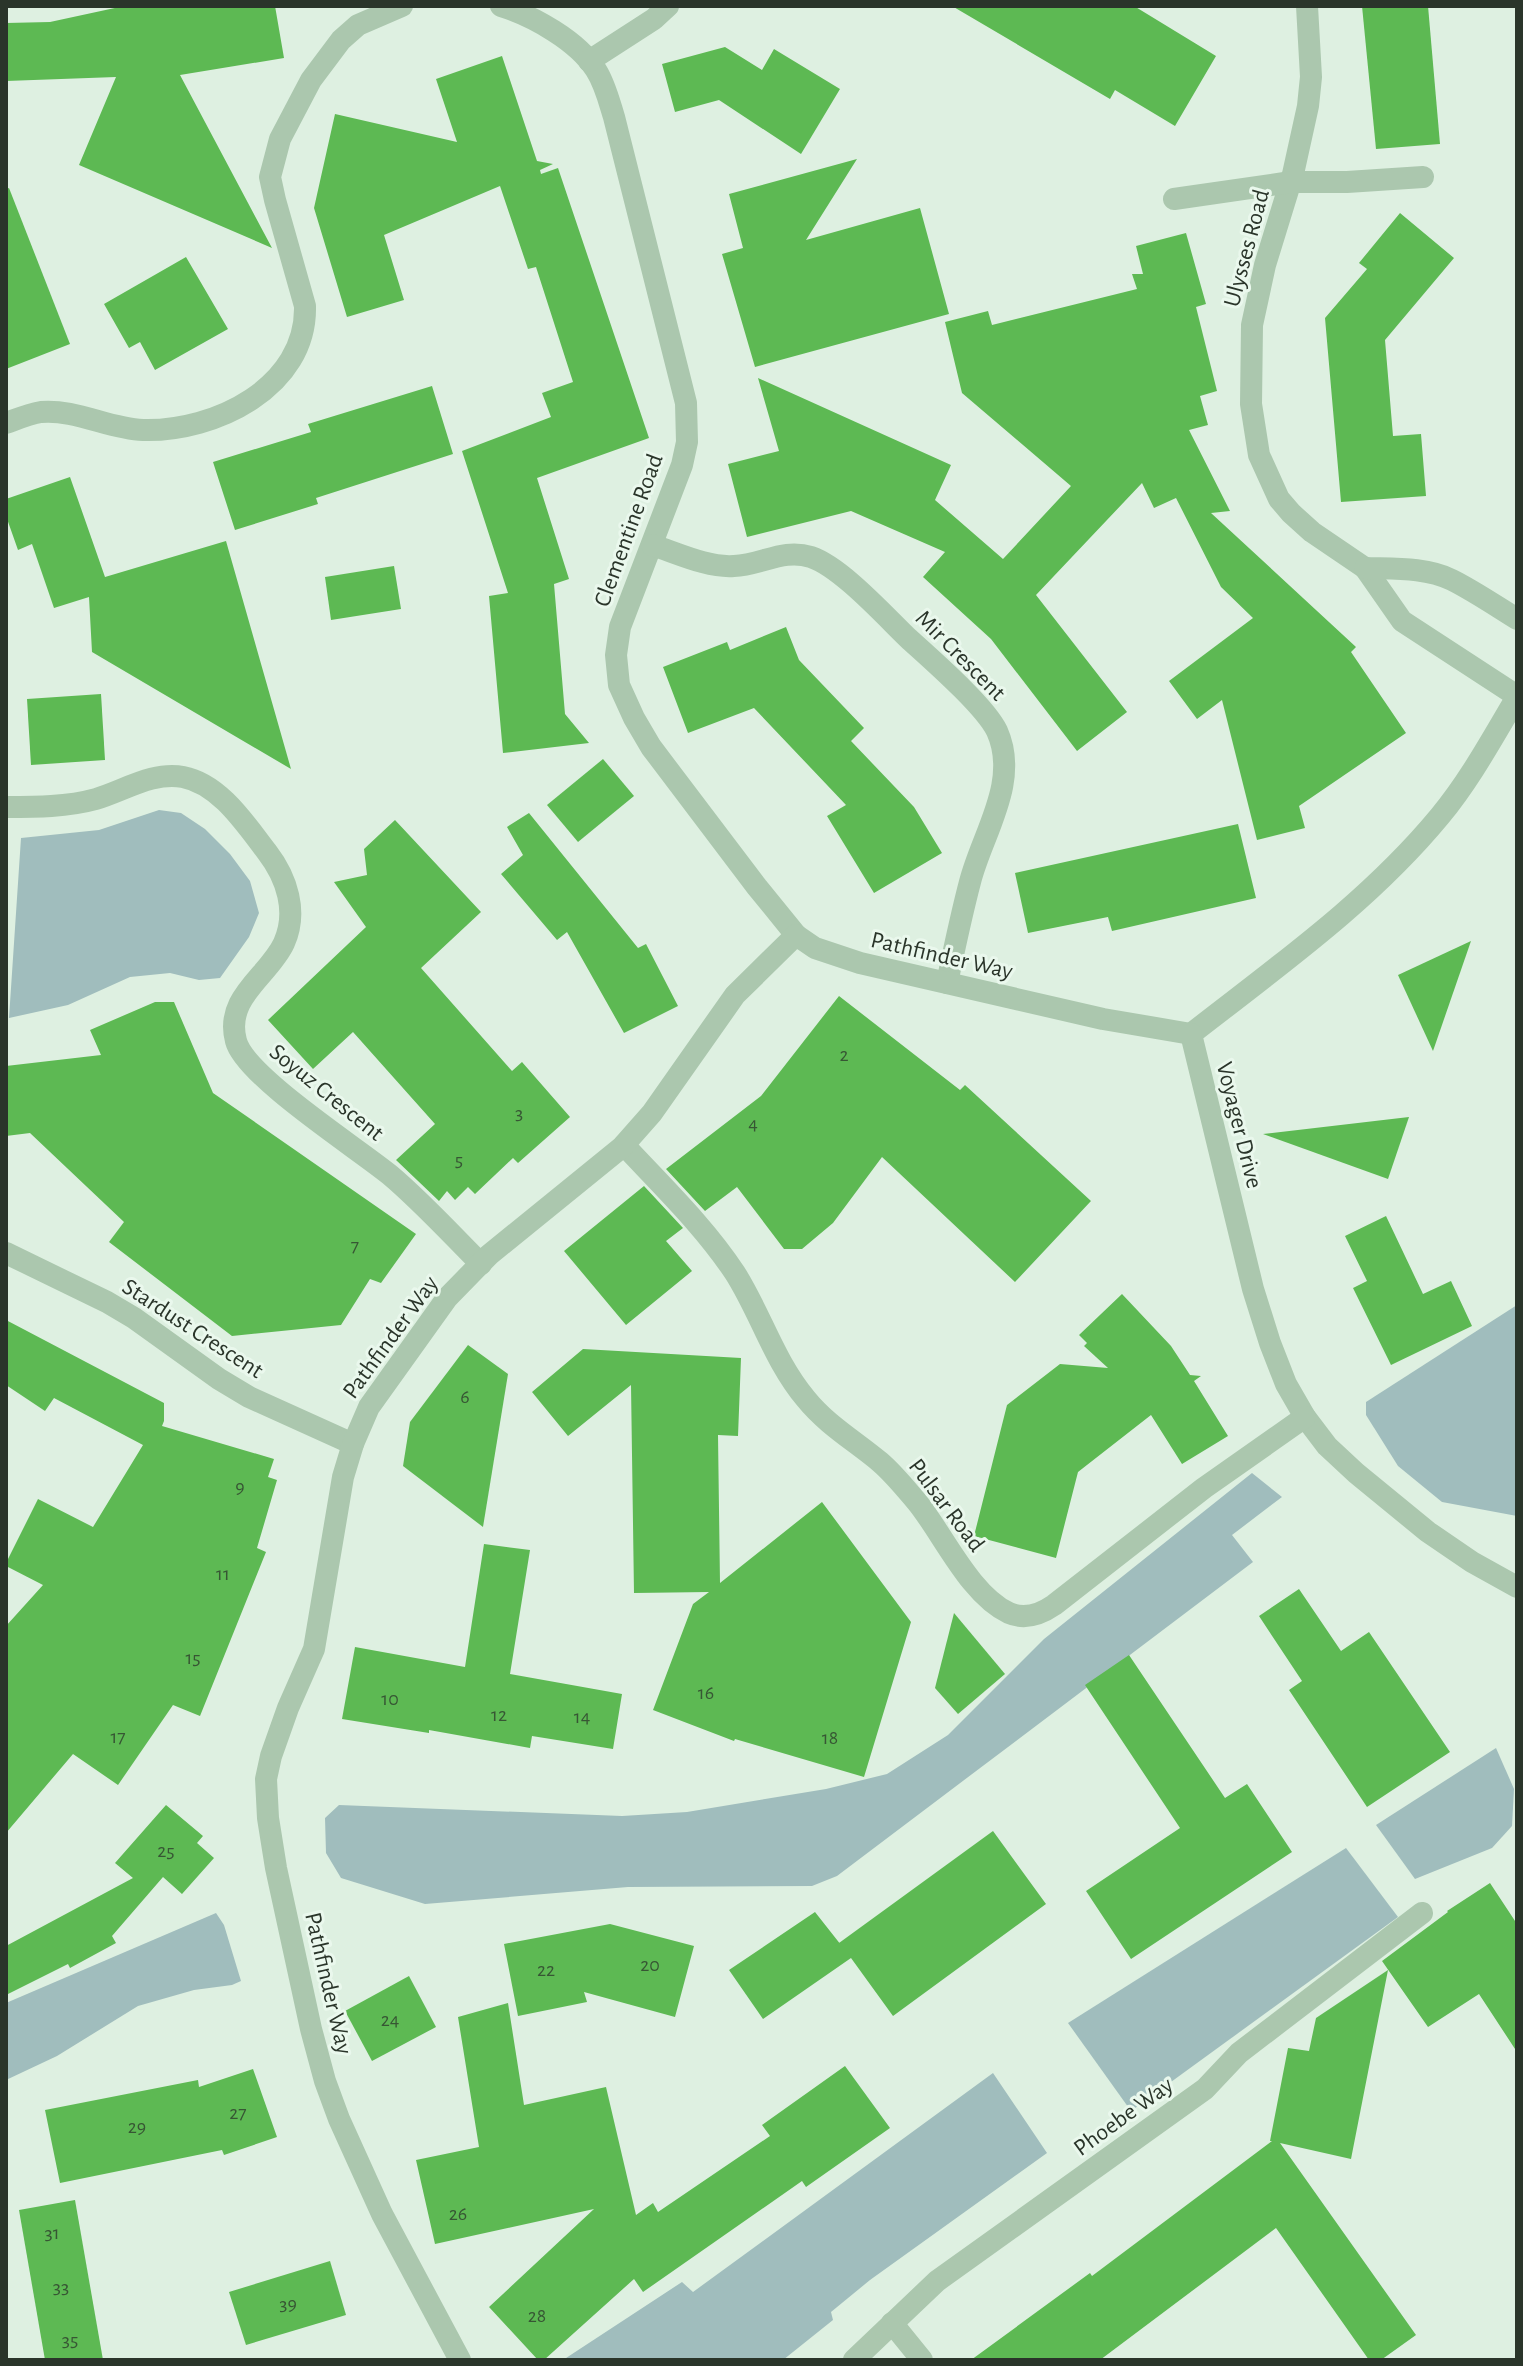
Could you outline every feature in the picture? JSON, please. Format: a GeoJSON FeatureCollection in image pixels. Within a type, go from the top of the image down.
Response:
{"type":"FeatureCollection","features":[{"type":"Feature","properties":{"kind":"street"},"geometry":{"type":"LineString","coordinates":[[6,423],[41,412],[66,413],[118,428],[146,430],[181,426],[211,420],[241,407],[276,379],[292,358],[306,322],[305,306],[270,177],[280,139],[311,80],[341,40],[358,25],[402,6]]}},
{"type":"Feature","properties":{"kind":"street","name":"Clementine Road"},"geometry":{"type":"LineString","coordinates":[[501,6],[563,37],[595,67],[604,86],[686,403],[687,442],[682,465],[618,638],[616,671],[619,685],[651,747],[796,935]]}},
{"type":"Feature","properties":{"kind":"street"},"geometry":{"type":"LineString","coordinates":[[589,61],[654,19],[668,6]]}},
{"type":"Feature","properties":{"kind":"street","name":"Ulysses Road"},"geometry":{"type":"LineString","coordinates":[[1307,6],[1311,77],[1308,106],[1252,325],[1251,404],[1259,455],[1279,499],[1291,513],[1312,532],[1365,568],[1402,621],[1517,696]]}},
{"type":"Feature","properties":{"kind":"street","name":"Ulysses Road"},"geometry":{"type":"LineString","coordinates":[[1291,182],[1423,177]]}},
{"type":"Feature","properties":{"kind":"street"},"geometry":{"type":"LineString","coordinates":[[1174,199],[1291,182]]}},
{"type":"Feature","properties":{"kind":"street","name":"Mir Crescent"},"geometry":{"type":"LineString","coordinates":[[652,545],[730,567],[786,553],[815,558],[852,585],[984,712],[996,728],[1004,764],[1001,788],[970,880],[947,983]]}},
{"type":"Feature","properties":{"kind":"street"},"geometry":{"type":"LineString","coordinates":[[1365,568],[1403,569],[1451,579],[1517,619]]}},
{"type":"Feature","properties":{"kind":"street"},"geometry":{"type":"LineString","coordinates":[[1191,1034],[1343,916],[1396,866],[1459,791],[1517,696]]}},
{"type":"Feature","properties":{"kind":"street","name":"Soyuz Crescent"},"geometry":{"type":"LineString","coordinates":[[6,807],[66,805],[95,799],[159,777],[183,777],[218,795],[247,825],[271,858],[291,905],[285,942],[248,987],[239,1004],[234,1023],[241,1054],[273,1086],[392,1178],[481,1264]]}},
{"type":"Feature","properties":{"kind":"street","name":"Pathfinder Way"},"geometry":{"type":"LineString","coordinates":[[460,2360],[382,2214],[334,2107],[311,2029],[268,1818],[266,1779],[271,1756],[314,1649],[343,1477],[369,1407],[447,1298],[481,1264],[624,1145],[652,1113],[735,995],[796,935],[831,955],[1103,1019],[1191,1034]]}},
{"type":"Feature","properties":{"kind":"street","name":"Voyager Drive"},"geometry":{"type":"LineString","coordinates":[[1191,1034],[1253,1289],[1286,1384],[1305,1417],[1327,1446],[1428,1532],[1517,1587]]}},
{"type":"Feature","properties":{"kind":"street","name":"Pulsar Road"},"geometry":{"type":"LineString","coordinates":[[624,1145],[727,1263],[778,1359],[806,1400],[902,1484],[932,1521],[967,1575],[1007,1612],[1037,1614],[1054,1605],[1204,1488],[1305,1417]]}},
{"type":"Feature","properties":{"kind":"street","name":"Stardust Crescent"},"geometry":{"type":"LineString","coordinates":[[6,1253],[107,1302],[249,1397],[353,1444]]}},
{"type":"Feature","properties":{"kind":"street","name":"Phoebe Way"},"geometry":{"type":"LineString","coordinates":[[854,2360],[937,2281],[1205,2089],[1239,2053],[1422,1913]]}},
{"type":"Feature","properties":{"kind":"street"},"geometry":{"type":"LineString","coordinates":[[892,2323],[922,2360]]}},
{"type":"Feature","properties":{"kind":"shaded area"},"geometry":{"type":"Polygon","coordinates":[[[159,810],[181,813],[205,829],[230,854],[250,881],[259,913],[249,937],[220,978],[199,980],[170,973],[130,977],[68,1005],[9,1018],[21,838],[99,830],[159,810]]]}},
{"type":"Feature","properties":{"kind":"shaded area"},"geometry":{"type":"Polygon","coordinates":[[[1517,1305],[1517,1516],[1442,1502],[1398,1466],[1366,1415],[1366,1402],[1517,1305]]]}},
{"type":"Feature","properties":{"kind":"shaded area"},"geometry":{"type":"Polygon","coordinates":[[[1252,1473],[1282,1497],[1232,1535],[1253,1562],[837,1876],[812,1886],[628,1887],[425,1904],[341,1878],[326,1853],[325,1818],[339,1805],[622,1816],[687,1812],[826,1789],[887,1774],[948,1735],[1044,1639],[1252,1473]]]}},
{"type":"Feature","properties":{"kind":"shaded area"},"geometry":{"type":"Polygon","coordinates":[[[1496,1748],[1514,1789],[1512,1826],[1492,1848],[1415,1879],[1376,1825],[1496,1748]]]}},
{"type":"Feature","properties":{"kind":"shaded area"},"geometry":{"type":"Polygon","coordinates":[[[1346,1848],[1398,1917],[1131,2111],[1068,2023],[1346,1848]]]}},
{"type":"Feature","properties":{"kind":"shaded area"},"geometry":{"type":"Polygon","coordinates":[[[216,1913],[224,1925],[241,1981],[138,2006],[57,2056],[6,2080],[6,2003],[216,1913]]]}},
{"type":"Feature","properties":{"kind":"shaded area"},"geometry":{"type":"Polygon","coordinates":[[[993,2073],[1047,2153],[870,2280],[831,2312],[833,2320],[783,2360],[563,2360],[682,2282],[693,2292],[993,2073]]]}},
{"type":"Feature","properties":{"kind":"building"},"geometry":{"type":"Polygon","coordinates":[[[124,6],[275,6],[284,58],[180,75],[272,248],[79,165],[116,77],[6,81],[6,23],[50,22],[124,6]]]}},
{"type":"Feature","properties":{"kind":"building"},"geometry":{"type":"Polygon","coordinates":[[[952,6],[1134,6],[1216,56],[1175,126],[1115,90],[1110,99],[952,6]]]}},
{"type":"Feature","properties":{"kind":"building"},"geometry":{"type":"Polygon","coordinates":[[[1362,6],[1428,6],[1440,144],[1376,149],[1362,6]]]}},
{"type":"Feature","properties":{"kind":"building"},"geometry":{"type":"Polygon","coordinates":[[[725,47],[762,70],[774,49],[840,89],[801,154],[719,100],[675,112],[662,64],[725,47]]]}},
{"type":"Feature","properties":{"kind":"building"},"geometry":{"type":"Polygon","coordinates":[[[502,56],[537,161],[553,164],[540,170],[541,174],[558,168],[649,438],[537,478],[569,579],[554,584],[565,714],[589,743],[503,753],[489,596],[508,593],[462,451],[551,417],[542,393],[573,382],[536,267],[528,269],[500,186],[384,235],[404,300],[347,317],[314,208],[335,114],[457,142],[436,79],[502,56]]]}},
{"type":"Feature","properties":{"kind":"building"},"geometry":{"type":"Polygon","coordinates":[[[857,159],[806,240],[920,208],[949,314],[755,367],[722,254],[743,248],[729,194],[857,159]]]}},
{"type":"Feature","properties":{"kind":"building"},"geometry":{"type":"Polygon","coordinates":[[[9,188],[70,344],[6,369],[6,189],[9,188]]]}},
{"type":"Feature","properties":{"kind":"building"},"geometry":{"type":"Polygon","coordinates":[[[1400,213],[1454,258],[1385,340],[1393,436],[1421,434],[1426,496],[1341,502],[1325,318],[1367,269],[1359,263],[1400,213]]]}},
{"type":"Feature","properties":{"kind":"building"},"geometry":{"type":"Polygon","coordinates":[[[1186,233],[1206,304],[1196,307],[1217,391],[1200,396],[1208,425],[1189,430],[1230,511],[1211,513],[1356,647],[1351,652],[1406,733],[1299,806],[1305,828],[1257,840],[1222,700],[1197,719],[1169,681],[1253,618],[1221,587],[1176,498],[1154,508],[1142,483],[1036,595],[1127,712],[1077,751],[991,639],[923,577],[945,552],[851,511],[747,537],[728,464],[779,451],[758,378],[951,465],[935,500],[1003,559],[1071,486],[962,393],[945,322],[988,311],[992,325],[1137,289],[1132,274],[1143,274],[1136,246],[1186,233]]]}},
{"type":"Feature","properties":{"kind":"building"},"geometry":{"type":"Polygon","coordinates":[[[186,257],[228,329],[155,370],[140,342],[129,348],[104,304],[186,257]]]}},
{"type":"Feature","properties":{"kind":"building"},"geometry":{"type":"Polygon","coordinates":[[[432,386],[453,454],[316,498],[318,504],[235,530],[213,462],[311,432],[308,424],[432,386]]]}},
{"type":"Feature","properties":{"kind":"building"},"geometry":{"type":"Polygon","coordinates":[[[70,477],[105,577],[226,541],[291,769],[92,652],[89,597],[54,608],[32,544],[18,550],[6,516],[6,499],[70,477]]]}},
{"type":"Feature","properties":{"kind":"building"},"geometry":{"type":"Polygon","coordinates":[[[394,566],[401,609],[331,620],[325,577],[394,566]]]}},
{"type":"Feature","properties":{"kind":"building"},"geometry":{"type":"Polygon","coordinates":[[[786,627],[799,660],[864,728],[851,741],[914,807],[942,853],[874,893],[827,816],[846,805],[754,708],[688,733],[663,667],[727,642],[730,650],[786,627]]]}},
{"type":"Feature","properties":{"kind":"building"},"geometry":{"type":"Polygon","coordinates":[[[101,694],[105,760],[31,765],[27,699],[101,694]]]}},
{"type":"Feature","properties":{"kind":"building"},"geometry":{"type":"Polygon","coordinates":[[[603,759],[634,796],[578,842],[547,805],[603,759]]]}},
{"type":"Feature","properties":{"kind":"building"},"geometry":{"type":"Polygon","coordinates":[[[529,813],[638,948],[646,944],[678,1006],[624,1033],[567,932],[557,940],[501,874],[523,855],[507,827],[529,813]]]}},
{"type":"Feature","properties":{"kind":"building"},"geometry":{"type":"Polygon","coordinates":[[[395,820],[481,912],[421,968],[512,1071],[522,1062],[570,1117],[518,1163],[513,1158],[475,1194],[468,1187],[455,1200],[447,1191],[439,1201],[396,1160],[435,1124],[353,1032],[313,1069],[268,1020],[366,927],[334,882],[367,875],[364,849],[395,820]]]}},
{"type":"Feature","properties":{"kind":"building"},"geometry":{"type":"Polygon","coordinates":[[[1238,824],[1256,898],[1112,931],[1108,917],[1028,933],[1015,873],[1238,824]]]}},
{"type":"Feature","properties":{"kind":"building"},"geometry":{"type":"Polygon","coordinates":[[[1471,941],[1433,1051],[1398,975],[1471,941]]]}},
{"type":"Feature","properties":{"kind":"building"},"geometry":{"type":"Polygon","coordinates":[[[839,996],[960,1090],[965,1085],[1091,1201],[1015,1282],[882,1157],[833,1223],[802,1249],[784,1249],[737,1187],[705,1211],[666,1169],[761,1096],[839,996]]]}},
{"type":"Feature","properties":{"kind":"building"},"geometry":{"type":"Polygon","coordinates":[[[155,1002],[174,1002],[213,1093],[416,1234],[381,1283],[370,1279],[341,1325],[232,1336],[109,1242],[124,1222],[30,1133],[6,1136],[6,1066],[101,1055],[90,1030],[155,1002]]]}},
{"type":"Feature","properties":{"kind":"building"},"geometry":{"type":"Polygon","coordinates":[[[1409,1117],[1388,1179],[1263,1134],[1409,1117]]]}},
{"type":"Feature","properties":{"kind":"building"},"geometry":{"type":"Polygon","coordinates":[[[644,1186],[683,1228],[666,1241],[692,1271],[626,1325],[564,1251],[644,1186]]]}},
{"type":"Feature","properties":{"kind":"building"},"geometry":{"type":"Polygon","coordinates":[[[1386,1216],[1423,1294],[1451,1281],[1472,1326],[1391,1365],[1353,1288],[1367,1281],[1345,1236],[1386,1216]]]}},
{"type":"Feature","properties":{"kind":"building"},"geometry":{"type":"Polygon","coordinates":[[[1122,1294],[1171,1346],[1190,1375],[1201,1376],[1194,1381],[1228,1436],[1182,1464],[1151,1415],[1078,1472],[1056,1558],[974,1536],[1007,1405],[1060,1364],[1108,1368],[1084,1346],[1087,1343],[1079,1335],[1122,1294]]]}},
{"type":"Feature","properties":{"kind":"building"},"geometry":{"type":"Polygon","coordinates":[[[6,1320],[164,1403],[162,1426],[274,1459],[268,1477],[277,1480],[257,1548],[266,1552],[200,1716],[173,1705],[118,1785],[73,1754],[6,1833],[6,1626],[43,1585],[6,1566],[6,1563],[38,1499],[93,1527],[143,1445],[54,1398],[45,1411],[6,1385],[6,1320]]]}},
{"type":"Feature","properties":{"kind":"building"},"geometry":{"type":"Polygon","coordinates":[[[468,1345],[508,1374],[483,1527],[403,1466],[410,1422],[468,1345]]]}},
{"type":"Feature","properties":{"kind":"building"},"geometry":{"type":"Polygon","coordinates":[[[583,1349],[741,1358],[738,1436],[718,1435],[720,1583],[822,1502],[911,1622],[864,1777],[734,1741],[653,1710],[693,1604],[709,1592],[634,1593],[631,1385],[568,1436],[532,1392],[583,1349]]]}},
{"type":"Feature","properties":{"kind":"building"},"geometry":{"type":"Polygon","coordinates":[[[484,1544],[530,1550],[510,1674],[622,1694],[613,1749],[532,1736],[530,1748],[342,1719],[355,1647],[465,1667],[484,1544]]]}},
{"type":"Feature","properties":{"kind":"building"},"geometry":{"type":"Polygon","coordinates":[[[1299,1589],[1341,1651],[1369,1632],[1450,1752],[1367,1807],[1289,1690],[1302,1681],[1259,1616],[1299,1589]]]}},
{"type":"Feature","properties":{"kind":"building"},"geometry":{"type":"Polygon","coordinates":[[[954,1613],[1005,1674],[958,1714],[935,1688],[954,1613]]]}},
{"type":"Feature","properties":{"kind":"building"},"geometry":{"type":"Polygon","coordinates":[[[1129,1655],[1225,1798],[1247,1784],[1292,1852],[1131,1959],[1086,1891],[1180,1828],[1085,1685],[1129,1655]]]}},
{"type":"Feature","properties":{"kind":"building"},"geometry":{"type":"Polygon","coordinates":[[[166,1805],[203,1836],[197,1843],[214,1858],[182,1894],[163,1877],[112,1936],[116,1943],[70,1968],[68,1964],[6,1995],[6,1946],[133,1878],[115,1863],[166,1805]]]}},
{"type":"Feature","properties":{"kind":"building"},"geometry":{"type":"Polygon","coordinates":[[[993,1831],[1046,1904],[893,2016],[851,1958],[763,2019],[729,1970],[815,1912],[839,1943],[993,1831]]]}},
{"type":"Feature","properties":{"kind":"building"},"geometry":{"type":"Polygon","coordinates":[[[1490,1883],[1517,1924],[1517,2052],[1479,1994],[1428,2027],[1382,1961],[1447,1911],[1490,1883]]]}},
{"type":"Feature","properties":{"kind":"building"},"geometry":{"type":"Polygon","coordinates":[[[610,1924],[694,1946],[675,2017],[584,1992],[587,2002],[518,2016],[504,1944],[610,1924]]]}},
{"type":"Feature","properties":{"kind":"building"},"geometry":{"type":"Polygon","coordinates":[[[1388,1970],[1351,2159],[1280,2143],[1416,2335],[1381,2360],[1369,2360],[1276,2228],[1100,2360],[971,2360],[1090,2273],[1092,2276],[1272,2141],[1288,2048],[1309,2051],[1316,2018],[1388,1970]]]}},
{"type":"Feature","properties":{"kind":"building"},"geometry":{"type":"Polygon","coordinates":[[[409,1976],[436,2027],[372,2061],[345,2011],[409,1976]]]}},
{"type":"Feature","properties":{"kind":"building"},"geometry":{"type":"Polygon","coordinates":[[[508,2003],[524,2105],[606,2087],[636,2215],[653,2203],[658,2212],[770,2136],[762,2125],[845,2066],[890,2128],[806,2187],[802,2181],[643,2292],[634,2279],[544,2360],[538,2360],[489,2307],[594,2209],[435,2244],[416,2160],[479,2147],[458,2017],[508,2003]]]}},
{"type":"Feature","properties":{"kind":"building"},"geometry":{"type":"Polygon","coordinates":[[[253,2069],[277,2137],[224,2155],[222,2150],[60,2183],[45,2110],[198,2080],[199,2087],[253,2069]]]}},
{"type":"Feature","properties":{"kind":"building"},"geometry":{"type":"Polygon","coordinates":[[[75,2200],[103,2360],[45,2360],[19,2210],[75,2200]]]}},
{"type":"Feature","properties":{"kind":"building"},"geometry":{"type":"Polygon","coordinates":[[[330,2261],[346,2315],[246,2345],[229,2292],[330,2261]]]}}]}
